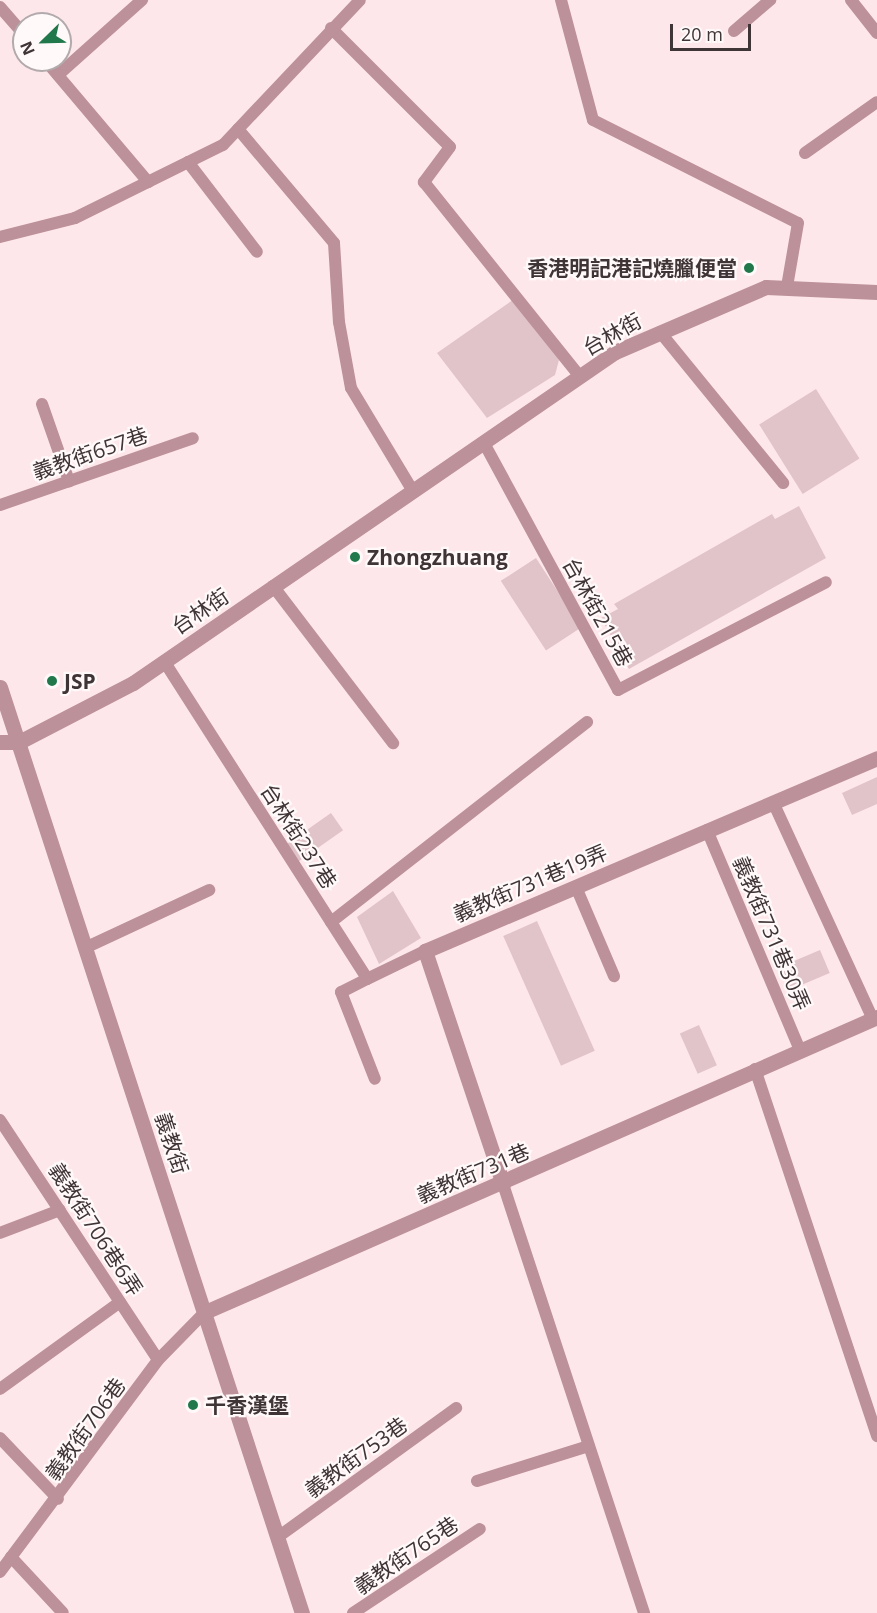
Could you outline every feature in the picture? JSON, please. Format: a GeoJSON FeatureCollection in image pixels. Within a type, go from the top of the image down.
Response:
{"type":"FeatureCollection","features":[{"type":"Feature","properties":{"kind":"street","name":"台林街"},"geometry":{"type":"LineString","coordinates":[[0,742],[19,742],[164,661],[615,352],[766,287],[877,292]]}},
{"type":"Feature","properties":{"kind":"street","name":"義教街"},"geometry":{"type":"LineString","coordinates":[[0,687],[87,947],[302,1613]]}},
{"type":"Feature","properties":{"kind":"street","name":"義教街731巷19弄"},"geometry":{"type":"LineString","coordinates":[[425,951],[877,758]]}},
{"type":"Feature","properties":{"kind":"street"},"geometry":{"type":"LineString","coordinates":[[425,951],[503,1184]]}},
{"type":"Feature","properties":{"kind":"street","name":"義教街731巷"},"geometry":{"type":"LineString","coordinates":[[206,1312],[503,1184],[755,1069],[801,1052],[875,1018]]}},
{"type":"Feature","properties":{"kind":"lane"},"geometry":{"type":"LineString","coordinates":[[58,75],[142,0]]}},
{"type":"Feature","properties":{"kind":"lane"},"geometry":{"type":"LineString","coordinates":[[561,0],[593,120],[798,224],[787,287]]}},
{"type":"Feature","properties":{"kind":"lane"},"geometry":{"type":"LineString","coordinates":[[734,31],[770,0]]}},
{"type":"Feature","properties":{"kind":"lane"},"geometry":{"type":"LineString","coordinates":[[851,0],[877,33]]}},
{"type":"Feature","properties":{"kind":"lane"},"geometry":{"type":"LineString","coordinates":[[0,237],[75,218],[223,145],[353,2]]}},
{"type":"Feature","properties":{"kind":"lane"},"geometry":{"type":"LineString","coordinates":[[0,7],[12,21]]}},
{"type":"Feature","properties":{"kind":"lane"},"geometry":{"type":"LineString","coordinates":[[331,28],[450,147],[424,182],[580,377]]}},
{"type":"Feature","properties":{"kind":"lane"},"geometry":{"type":"LineString","coordinates":[[55,72],[148,182]]}},
{"type":"Feature","properties":{"kind":"lane"},"geometry":{"type":"LineString","coordinates":[[805,153],[877,102]]}},
{"type":"Feature","properties":{"kind":"lane"},"geometry":{"type":"LineString","coordinates":[[238,129],[333,243],[339,322],[351,388],[413,491]]}},
{"type":"Feature","properties":{"kind":"lane"},"geometry":{"type":"LineString","coordinates":[[188,162],[257,252]]}},
{"type":"Feature","properties":{"kind":"lane"},"geometry":{"type":"LineString","coordinates":[[660,332],[783,483]]}},
{"type":"Feature","properties":{"kind":"lane"},"geometry":{"type":"LineString","coordinates":[[42,404],[69,481]]}},
{"type":"Feature","properties":{"kind":"lane","name":"義教街657巷"},"geometry":{"type":"LineString","coordinates":[[0,505],[193,438]]}},
{"type":"Feature","properties":{"kind":"lane","name":"台林街215巷"},"geometry":{"type":"LineString","coordinates":[[484,442],[618,690],[826,582]]}},
{"type":"Feature","properties":{"kind":"lane"},"geometry":{"type":"LineString","coordinates":[[273,586],[393,743]]}},
{"type":"Feature","properties":{"kind":"lane","name":"台林街237巷"},"geometry":{"type":"LineString","coordinates":[[164,661],[367,979]]}},
{"type":"Feature","properties":{"kind":"lane"},"geometry":{"type":"LineString","coordinates":[[331,922],[587,722]]}},
{"type":"Feature","properties":{"kind":"lane"},"geometry":{"type":"LineString","coordinates":[[773,802],[875,1018]]}},
{"type":"Feature","properties":{"kind":"lane","name":"義教街731巷30弄"},"geometry":{"type":"LineString","coordinates":[[707,830],[801,1052]]}},
{"type":"Feature","properties":{"kind":"lane"},"geometry":{"type":"LineString","coordinates":[[576,886],[614,976]]}},
{"type":"Feature","properties":{"kind":"lane"},"geometry":{"type":"LineString","coordinates":[[87,947],[209,890]]}},
{"type":"Feature","properties":{"kind":"lane"},"geometry":{"type":"LineString","coordinates":[[375,1079],[340,992],[425,951]]}},
{"type":"Feature","properties":{"kind":"lane"},"geometry":{"type":"LineString","coordinates":[[755,1069],[877,1436]]}},
{"type":"Feature","properties":{"kind":"lane","name":"義教街706巷6弄"},"geometry":{"type":"LineString","coordinates":[[0,1120],[158,1360]]}},
{"type":"Feature","properties":{"kind":"lane"},"geometry":{"type":"LineString","coordinates":[[503,1184],[644,1613]]}},
{"type":"Feature","properties":{"kind":"lane"},"geometry":{"type":"LineString","coordinates":[[0,1233],[60,1210]]}},
{"type":"Feature","properties":{"kind":"lane"},"geometry":{"type":"LineString","coordinates":[[0,1389],[120,1302]]}},
{"type":"Feature","properties":{"kind":"lane","name":"義教街706巷"},"geometry":{"type":"LineString","coordinates":[[0,1572],[58,1499],[158,1360],[206,1312]]}},
{"type":"Feature","properties":{"kind":"lane","name":"義教街753巷"},"geometry":{"type":"LineString","coordinates":[[278,1537],[456,1408]]}},
{"type":"Feature","properties":{"kind":"lane"},"geometry":{"type":"LineString","coordinates":[[0,1438],[58,1499]]}},
{"type":"Feature","properties":{"kind":"lane"},"geometry":{"type":"LineString","coordinates":[[477,1481],[589,1446]]}},
{"type":"Feature","properties":{"kind":"lane","name":"義教街765巷"},"geometry":{"type":"LineString","coordinates":[[353,1613],[480,1529]]}},
{"type":"Feature","properties":{"kind":"lane"},"geometry":{"type":"LineString","coordinates":[[11,1557],[63,1613]]}},
{"type":"Feature","properties":{"kind":"building"},"geometry":{"type":"Polygon","coordinates":[[[517,297],[559,360],[555,375],[487,418],[437,353],[517,297]]]}},
{"type":"Feature","properties":{"kind":"building"},"geometry":{"type":"Polygon","coordinates":[[[816,389],[859,459],[803,494],[759,425],[816,389]]]}},
{"type":"Feature","properties":{"kind":"building"},"geometry":{"type":"Polygon","coordinates":[[[799,506],[826,558],[629,669],[601,618],[618,609],[614,604],[772,514],[775,519],[799,506]]]}},
{"type":"Feature","properties":{"kind":"building"},"geometry":{"type":"Polygon","coordinates":[[[536,558],[581,628],[546,650],[501,581],[536,558]]]}},
{"type":"Feature","properties":{"kind":"building"},"geometry":{"type":"Polygon","coordinates":[[[877,777],[877,804],[852,815],[842,793],[877,777]]]}},
{"type":"Feature","properties":{"kind":"building"},"geometry":{"type":"Polygon","coordinates":[[[331,813],[343,830],[296,863],[284,846],[331,813]]]}},
{"type":"Feature","properties":{"kind":"building"},"geometry":{"type":"Polygon","coordinates":[[[393,891],[421,938],[379,964],[357,917],[393,891]]]}},
{"type":"Feature","properties":{"kind":"building"},"geometry":{"type":"Polygon","coordinates":[[[537,921],[595,1051],[561,1066],[503,936],[537,921]]]}},
{"type":"Feature","properties":{"kind":"building"},"geometry":{"type":"Polygon","coordinates":[[[820,950],[830,973],[790,990],[780,967],[820,950]]]}},
{"type":"Feature","properties":{"kind":"building"},"geometry":{"type":"Polygon","coordinates":[[[699,1025],[717,1065],[698,1074],[680,1034],[699,1025]]]}},
{"type":"Feature","properties":{"kind":"place","name":"香港明記港記燒臘便當"},"geometry":{"type":"Point","coordinates":[749,268]}},
{"type":"Feature","properties":{"kind":"place","name":"Zhongzhuang"},"geometry":{"type":"Point","coordinates":[355,557]}},
{"type":"Feature","properties":{"kind":"place","name":"JSP"},"geometry":{"type":"Point","coordinates":[52,681]}},
{"type":"Feature","properties":{"kind":"place","name":"千香漢堡"},"geometry":{"type":"Point","coordinates":[193,1405]}}]}
